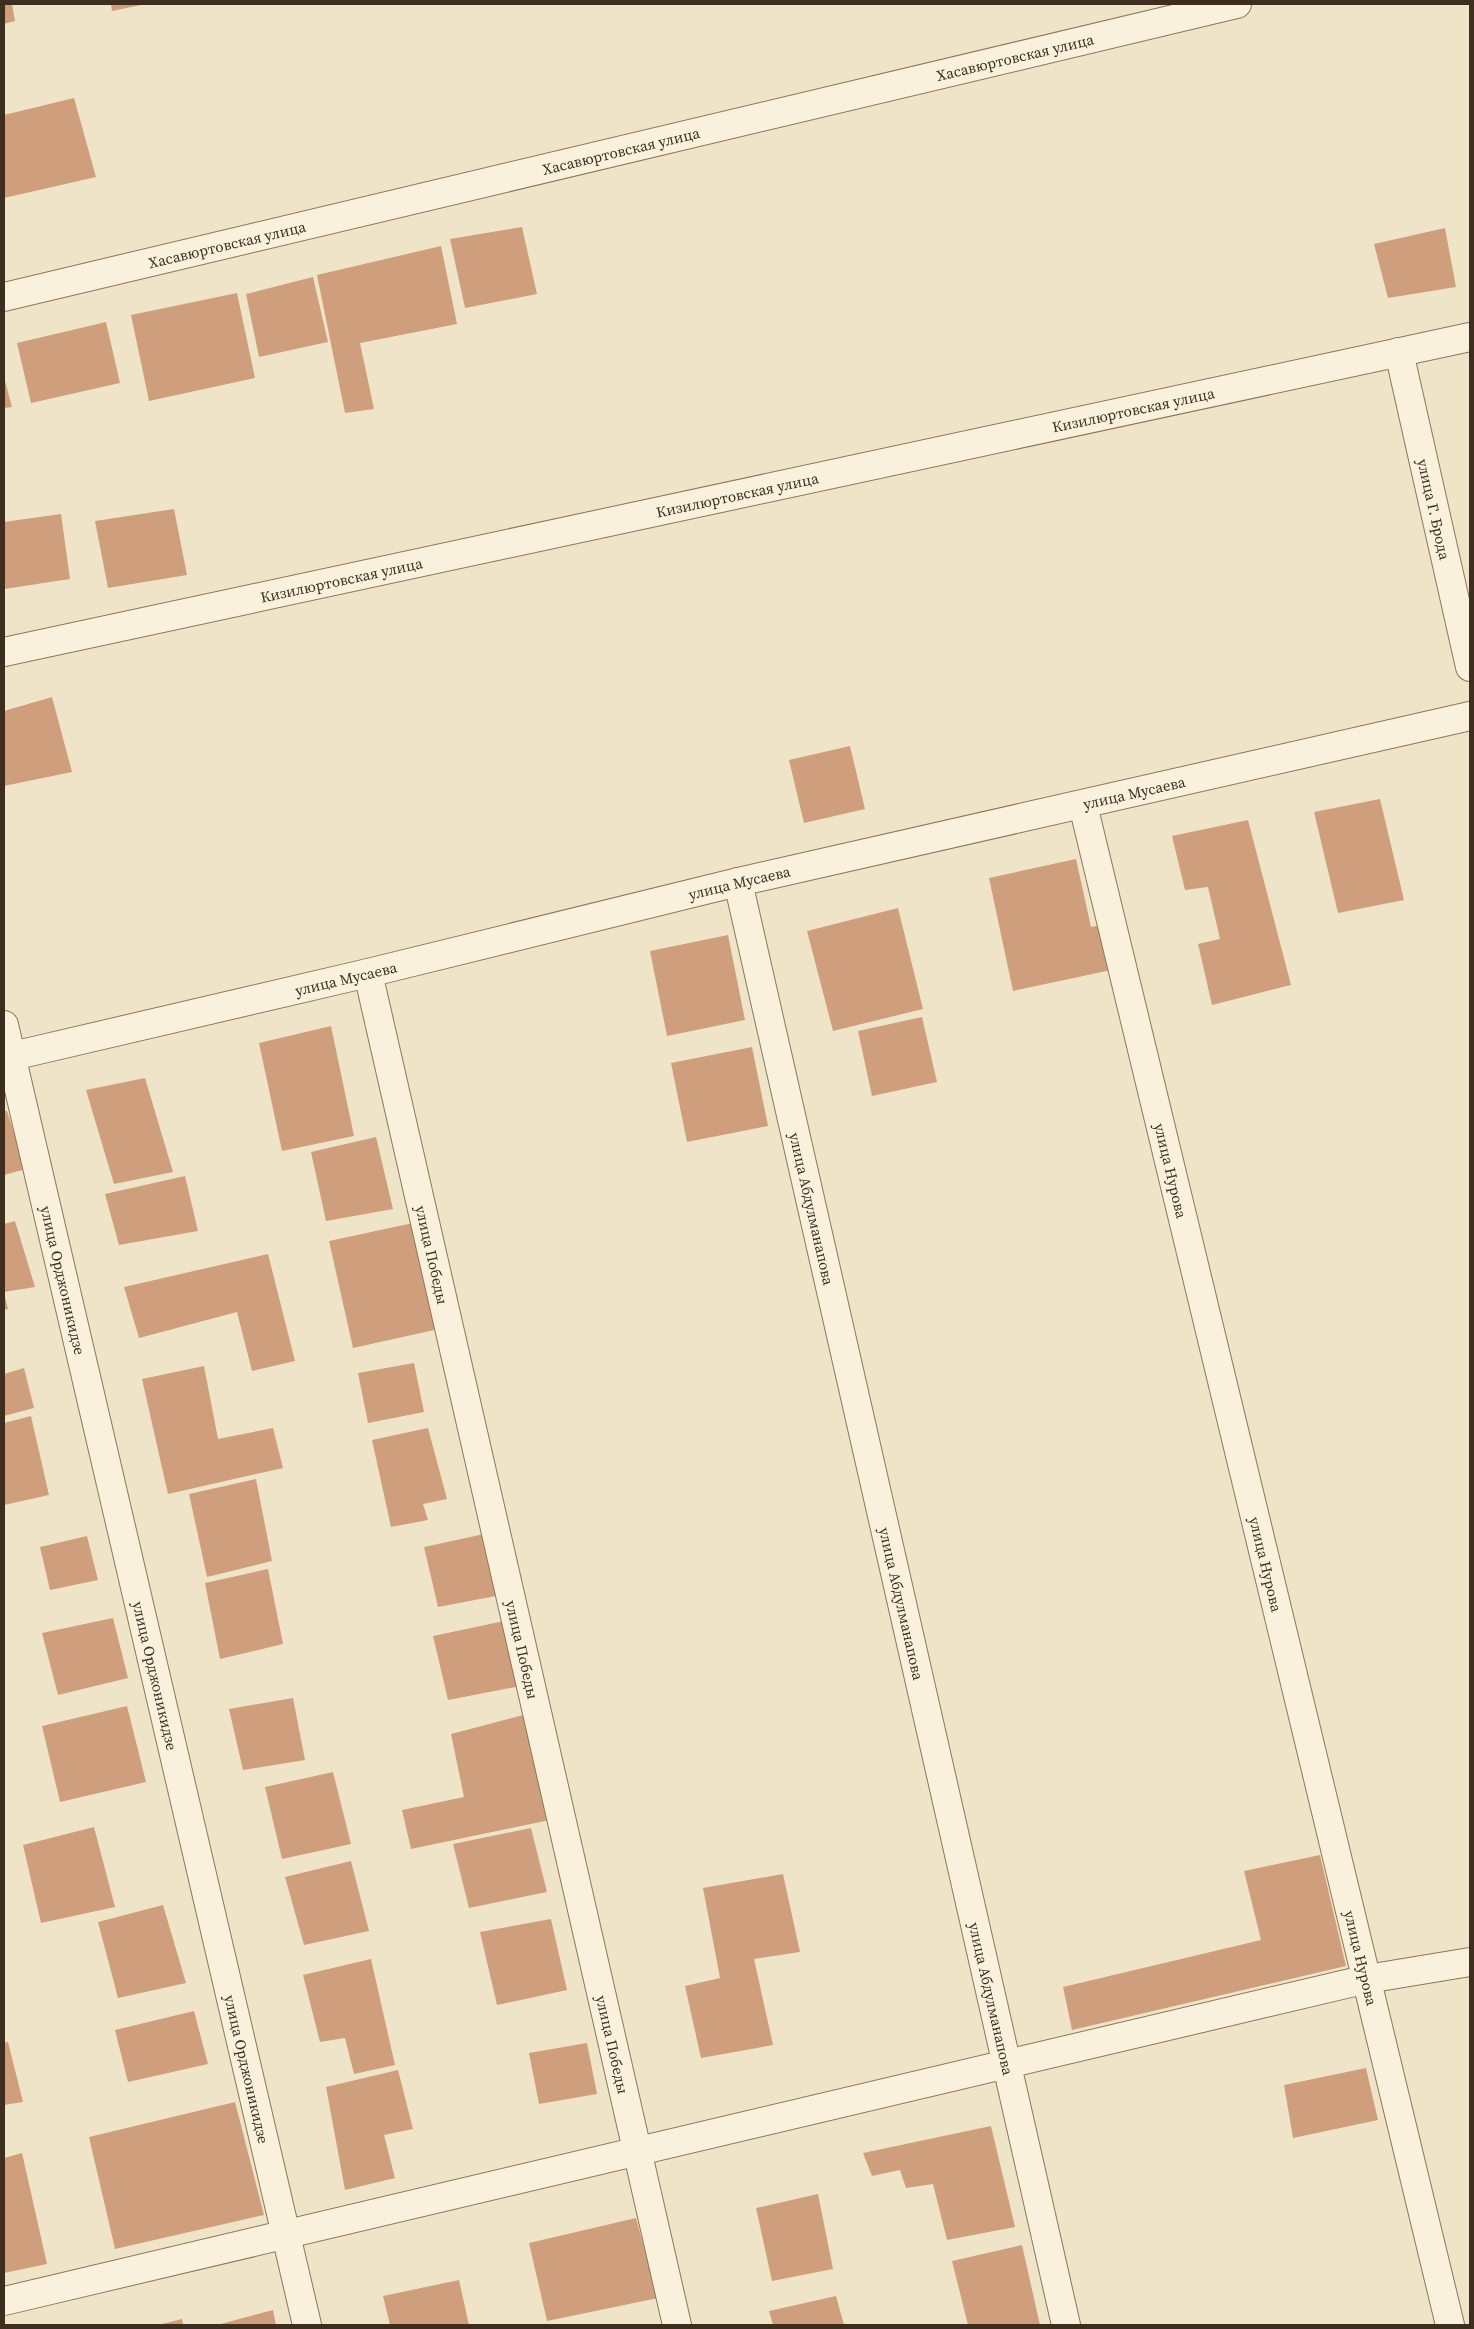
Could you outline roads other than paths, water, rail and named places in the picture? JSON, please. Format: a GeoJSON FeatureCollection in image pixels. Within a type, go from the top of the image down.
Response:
{"type":"FeatureCollection","features":[{"type":"Feature","properties":{"kind":"street","name":"Хасавюртовская улица"},"geometry":{"type":"LineString","coordinates":[[4,296],[1237,4]]}},
{"type":"Feature","properties":{"kind":"street","name":"Кизилюртовская улица"},"geometry":{"type":"LineString","coordinates":[[4,652],[1470,337]]}},
{"type":"Feature","properties":{"kind":"street","name":"улица Г. Брода"},"geometry":{"type":"LineString","coordinates":[[1399,352],[1470,667]]}},
{"type":"Feature","properties":{"kind":"street","name":"улица Мусаева"},"geometry":{"type":"LineString","coordinates":[[7,1057],[368,973],[738,882],[1470,716]]}},
{"type":"Feature","properties":{"kind":"street","name":"улица Нурова"},"geometry":{"type":"LineString","coordinates":[[1083,805],[1450,2325]]}},
{"type":"Feature","properties":{"kind":"street","name":"улица Абдулманапова"},"geometry":{"type":"LineString","coordinates":[[738,882],[1066,2325]]}},
{"type":"Feature","properties":{"kind":"street","name":"улица Победы"},"geometry":{"type":"LineString","coordinates":[[368,973],[677,2325]]}},
{"type":"Feature","properties":{"kind":"street","name":"улица Орджоникидзе"},"geometry":{"type":"LineString","coordinates":[[4,1025],[7,1057],[307,2325]]}},
{"type":"Feature","properties":{"kind":"street"},"geometry":{"type":"LineString","coordinates":[[4,2301],[1367,1979],[1470,1962]]}}]}
